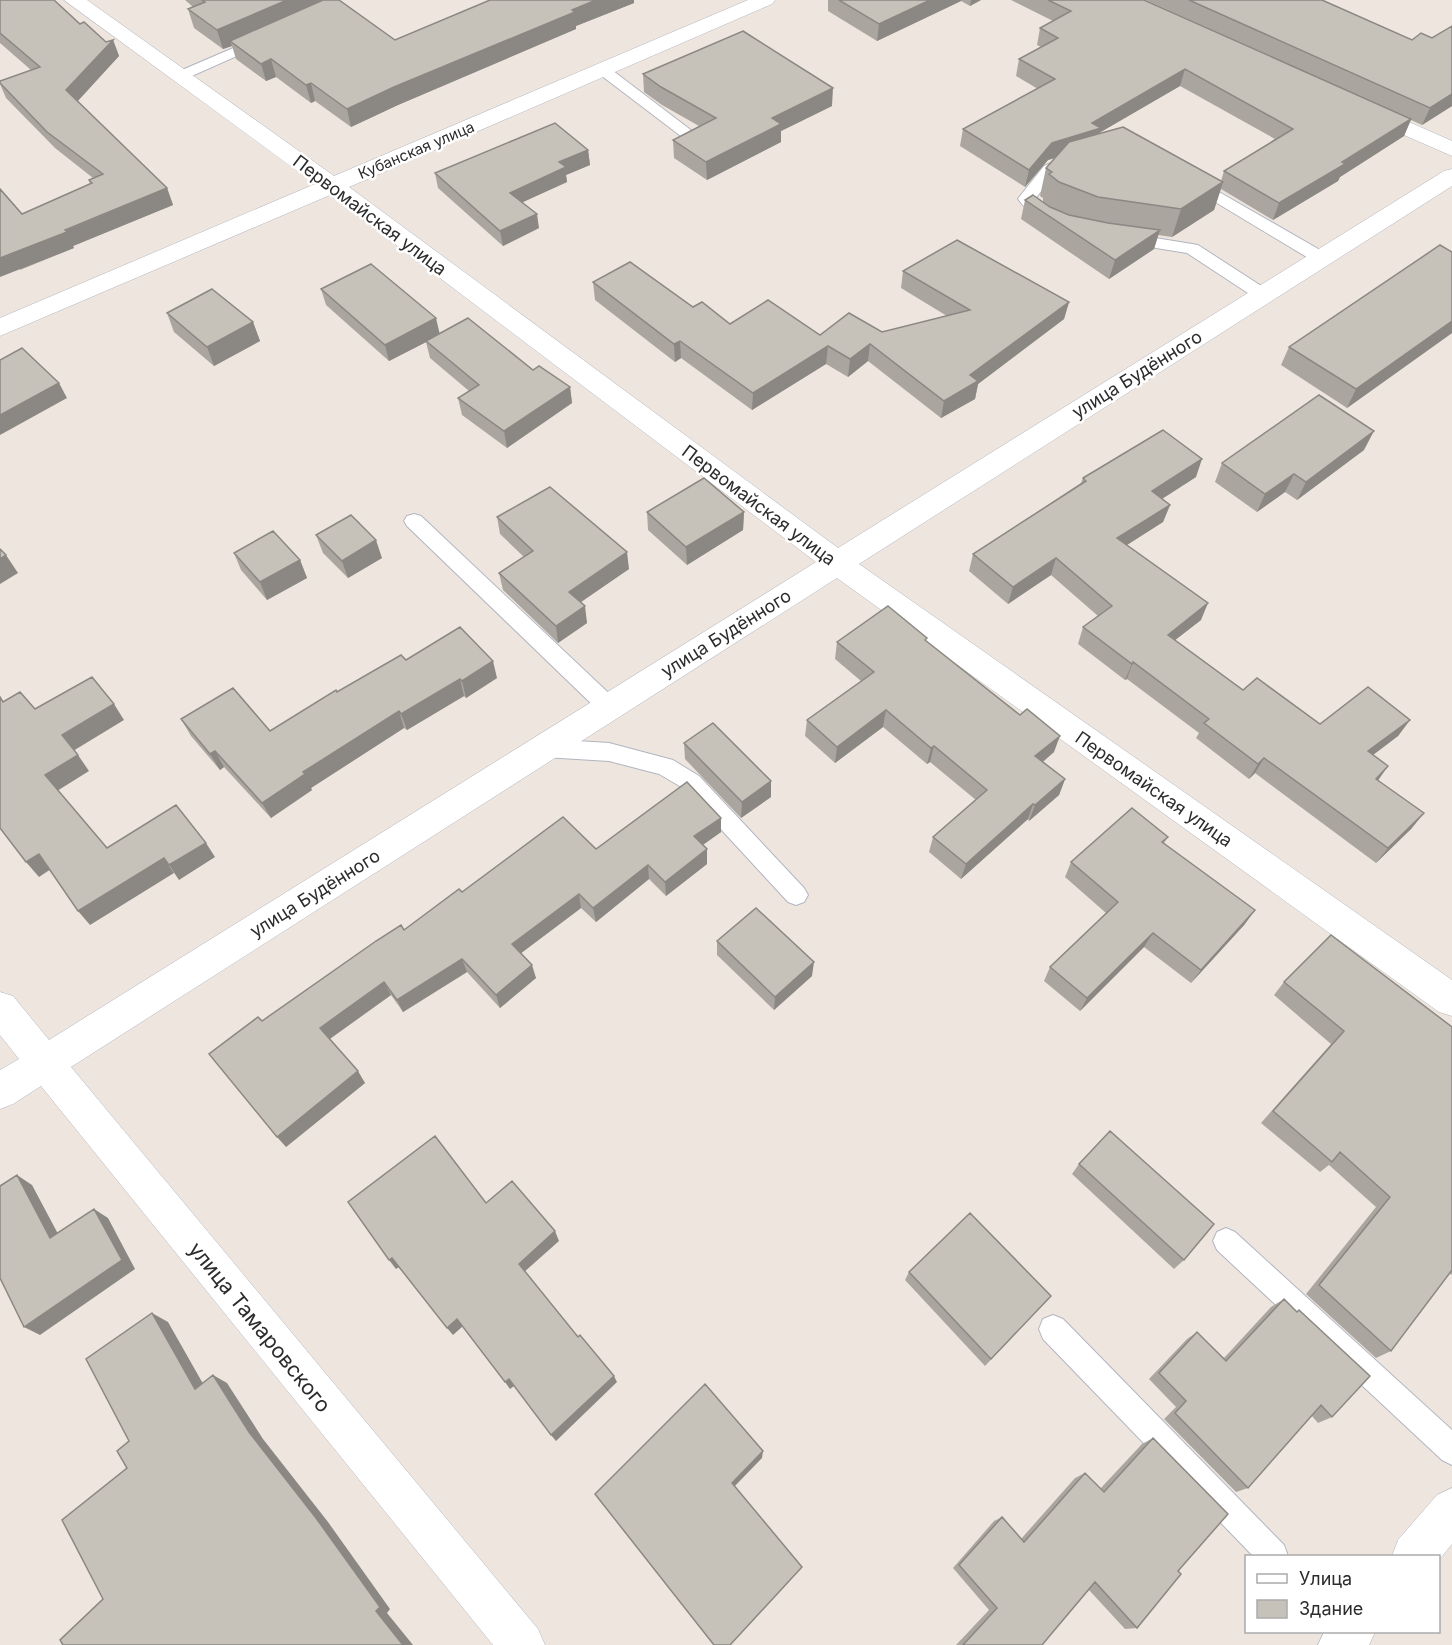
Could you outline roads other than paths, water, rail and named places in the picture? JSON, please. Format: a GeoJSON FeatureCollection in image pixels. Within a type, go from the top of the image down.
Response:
{"type":"FeatureCollection","features":[{"type":"Feature","properties":{"kind":"street","name":"Первомайская улица"},"geometry":{"type":"LineString","coordinates":[[74,0],[333,186],[837,563],[1452,1000]]}},
{"type":"Feature","properties":{"kind":"street","name":"Кубанская улица"},"geometry":{"type":"LineString","coordinates":[[0,328],[765,0]]}},
{"type":"Feature","properties":{"kind":"street"},"geometry":{"type":"LineString","coordinates":[[1346,101],[1452,149]]}},
{"type":"Feature","properties":{"kind":"street","name":"улица Будённого"},"geometry":{"type":"LineString","coordinates":[[0,1091],[1452,176]]}},
{"type":"Feature","properties":{"kind":"street","name":"улица Тамаровского"},"geometry":{"type":"LineString","coordinates":[[0,1008],[522,1645]]}},
{"type":"Feature","properties":{"kind":"street"},"geometry":{"type":"LineString","coordinates":[[1416,1555],[1452,1510]]}},
{"type":"Feature","properties":{"kind":"lane"},"geometry":{"type":"LineString","coordinates":[[180,76],[275,34]]}},
{"type":"Feature","properties":{"kind":"lane"},"geometry":{"type":"LineString","coordinates":[[603,70],[695,140]]}},
{"type":"Feature","properties":{"kind":"lane"},"geometry":{"type":"LineString","coordinates":[[1062,224],[1036,209],[1026,199],[1050,169],[1084,157]]}},
{"type":"Feature","properties":{"kind":"lane"},"geometry":{"type":"LineString","coordinates":[[1178,173],[1321,258]]}},
{"type":"Feature","properties":{"kind":"lane"},"geometry":{"type":"LineString","coordinates":[[1109,236],[1192,249],[1263,295]]}},
{"type":"Feature","properties":{"kind":"lane"},"geometry":{"type":"LineString","coordinates":[[414,521],[609,707]]}},
{"type":"Feature","properties":{"kind":"lane"},"geometry":{"type":"LineString","coordinates":[[544,748],[609,752],[665,766],[691,782],[796,895]]}},
{"type":"Feature","properties":{"kind":"lane"},"geometry":{"type":"LineString","coordinates":[[1226,1241],[1452,1450]]}},
{"type":"Feature","properties":{"kind":"lane"},"geometry":{"type":"LineString","coordinates":[[1053,1329],[1271,1555]]}}]}
